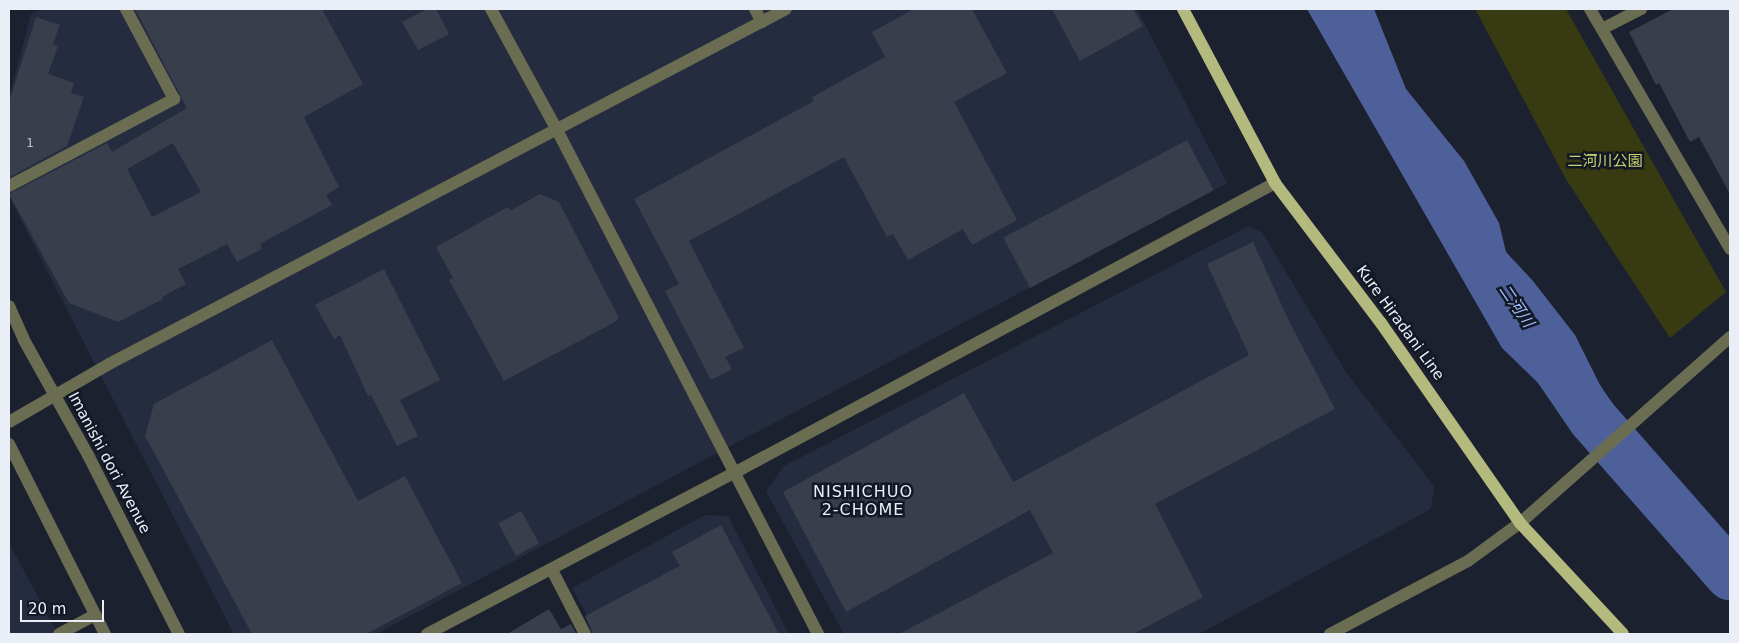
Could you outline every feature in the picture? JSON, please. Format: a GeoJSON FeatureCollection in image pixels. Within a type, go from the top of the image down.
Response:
{"type":"FeatureCollection","features":[{"type":"Feature","properties":{"kind":"main road","name":"Kure Hiradani Line"},"geometry":{"type":"LineString","coordinates":[[1183,9],[1275,183],[1382,323],[1520,523],[1623,634]]}},
{"type":"Feature","properties":{"kind":"street"},"geometry":{"type":"LineString","coordinates":[[9,186],[174,99],[126,9]]}},
{"type":"Feature","properties":{"kind":"street"},"geometry":{"type":"LineString","coordinates":[[491,9],[557,130],[818,634]]}},
{"type":"Feature","properties":{"kind":"street"},"geometry":{"type":"LineString","coordinates":[[755,9],[762,22]]}},
{"type":"Feature","properties":{"kind":"street"},"geometry":{"type":"LineString","coordinates":[[9,422],[109,364],[786,9]]}},
{"type":"Feature","properties":{"kind":"street"},"geometry":{"type":"LineString","coordinates":[[1590,9],[1730,249]]}},
{"type":"Feature","properties":{"kind":"street"},"geometry":{"type":"LineString","coordinates":[[1602,29],[1641,9]]}},
{"type":"Feature","properties":{"kind":"street"},"geometry":{"type":"LineString","coordinates":[[427,634],[552,570],[1275,183]]}},
{"type":"Feature","properties":{"kind":"street","name":"Imanishi dori Avenue"},"geometry":{"type":"LineString","coordinates":[[9,306],[88,455],[179,634]]}},
{"type":"Feature","properties":{"kind":"street"},"geometry":{"type":"LineString","coordinates":[[1330,634],[1468,561],[1520,523],[1730,337]]}},
{"type":"Feature","properties":{"kind":"street"},"geometry":{"type":"LineString","coordinates":[[9,444],[105,634]]}},
{"type":"Feature","properties":{"kind":"street"},"geometry":{"type":"LineString","coordinates":[[552,570],[585,634]]}},
{"type":"Feature","properties":{"kind":"street"},"geometry":{"type":"LineString","coordinates":[[59,634],[96,615]]}},
{"type":"Feature","properties":{"kind":"shaded area"},"geometry":{"type":"Polygon","coordinates":[[[41,9],[1137,9],[1227,183],[376,634],[234,634],[9,197],[9,98],[31,14],[41,9]]]}},
{"type":"Feature","properties":{"kind":"shaded area"},"geometry":{"type":"Polygon","coordinates":[[[1249,226],[1262,232],[1346,372],[1434,486],[1431,509],[1199,634],[844,634],[766,491],[784,466],[1249,226]]]}},
{"type":"Feature","properties":{"kind":"shaded area"},"geometry":{"type":"Polygon","coordinates":[[[705,515],[728,516],[789,634],[597,634],[572,588],[705,515]]]}},
{"type":"Feature","properties":{"kind":"shaded area"},"geometry":{"type":"Polygon","coordinates":[[[9,543],[58,634],[9,634],[9,543]]]}},
{"type":"Feature","properties":{"kind":"green space","name":"二河川公園"},"geometry":{"type":"Polygon","coordinates":[[[1475,9],[1566,9],[1726,292],[1670,338],[1567,181],[1475,9]]]}},
{"type":"Feature","properties":{"kind":"water"},"geometry":{"type":"Polygon","coordinates":[[[1307,9],[1374,9],[1406,89],[1464,161],[1499,223],[1506,252],[1533,281],[1575,335],[1604,393],[1570,414],[1502,348],[1307,9]]]}},
{"type":"Feature","properties":{"kind":"building"},"geometry":{"type":"Polygon","coordinates":[[[135,9],[322,9],[363,84],[304,117],[339,187],[326,195],[332,205],[260,244],[262,249],[237,262],[227,244],[178,269],[186,284],[162,297],[163,299],[118,322],[69,303],[9,194],[107,143],[112,152],[187,108],[135,9]],[[173,143],[127,169],[152,217],[201,192],[173,143]]]}},
{"type":"Feature","properties":{"kind":"building"},"geometry":{"type":"Polygon","coordinates":[[[427,9],[436,9],[449,34],[418,50],[402,22],[427,9]]]}},
{"type":"Feature","properties":{"kind":"building"},"geometry":{"type":"Polygon","coordinates":[[[914,9],[972,9],[1007,73],[954,102],[1017,220],[972,245],[963,229],[908,260],[893,234],[887,237],[844,157],[689,241],[744,348],[725,357],[732,369],[711,380],[665,291],[679,284],[634,199],[814,101],[812,97],[885,57],[872,32],[914,9]]]}},
{"type":"Feature","properties":{"kind":"building"},"geometry":{"type":"Polygon","coordinates":[[[1052,9],[1133,9],[1143,26],[1080,61],[1052,9]]]}},
{"type":"Feature","properties":{"kind":"building"},"geometry":{"type":"Polygon","coordinates":[[[1673,9],[1730,9],[1730,194],[1699,137],[1690,142],[1659,83],[1656,85],[1629,32],[1673,9]]]}},
{"type":"Feature","properties":{"kind":"building"},"geometry":{"type":"Polygon","coordinates":[[[36,17],[60,25],[53,44],[58,46],[48,74],[74,83],[71,93],[84,97],[67,146],[10,177],[9,102],[36,17]]]}},
{"type":"Feature","properties":{"kind":"building"},"geometry":{"type":"Polygon","coordinates":[[[1187,140],[1214,190],[1030,288],[1003,238],[1187,140]]]}},
{"type":"Feature","properties":{"kind":"building"},"geometry":{"type":"Polygon","coordinates":[[[540,194],[559,202],[619,318],[615,322],[504,381],[449,280],[453,278],[436,247],[508,207],[510,211],[540,194]]]}},
{"type":"Feature","properties":{"kind":"building"},"geometry":{"type":"Polygon","coordinates":[[[1253,242],[1288,319],[1335,409],[1155,504],[1203,597],[1133,634],[899,634],[1053,553],[1030,510],[846,612],[783,492],[964,393],[1013,482],[1249,355],[1207,264],[1253,242]]]}},
{"type":"Feature","properties":{"kind":"building"},"geometry":{"type":"Polygon","coordinates":[[[384,269],[440,380],[400,400],[418,436],[397,446],[371,395],[368,396],[340,335],[334,339],[315,305],[384,269]]]}},
{"type":"Feature","properties":{"kind":"building"},"geometry":{"type":"Polygon","coordinates":[[[272,340],[358,501],[405,476],[462,583],[366,634],[252,634],[145,436],[154,404],[272,340]]]}},
{"type":"Feature","properties":{"kind":"building"},"geometry":{"type":"Polygon","coordinates":[[[521,511],[539,543],[516,556],[498,524],[521,511]]]}},
{"type":"Feature","properties":{"kind":"building"},"geometry":{"type":"Polygon","coordinates":[[[721,525],[779,634],[593,634],[585,616],[680,566],[672,552],[721,525]]]}},
{"type":"Feature","properties":{"kind":"building"},"geometry":{"type":"Polygon","coordinates":[[[549,609],[561,629],[571,624],[576,634],[507,634],[549,609]]]}},
{"type":"Feature","properties":{"kind":"waterway","name":"二河川"},"geometry":{"type":"LineString","coordinates":[[1545,349],[1593,419],[1730,575]]}},
{"type":"Feature","properties":{"kind":"district","name":"NISHICHUO 2-CHOME"},"geometry":{"type":"Point","coordinates":[863,501]}}]}
